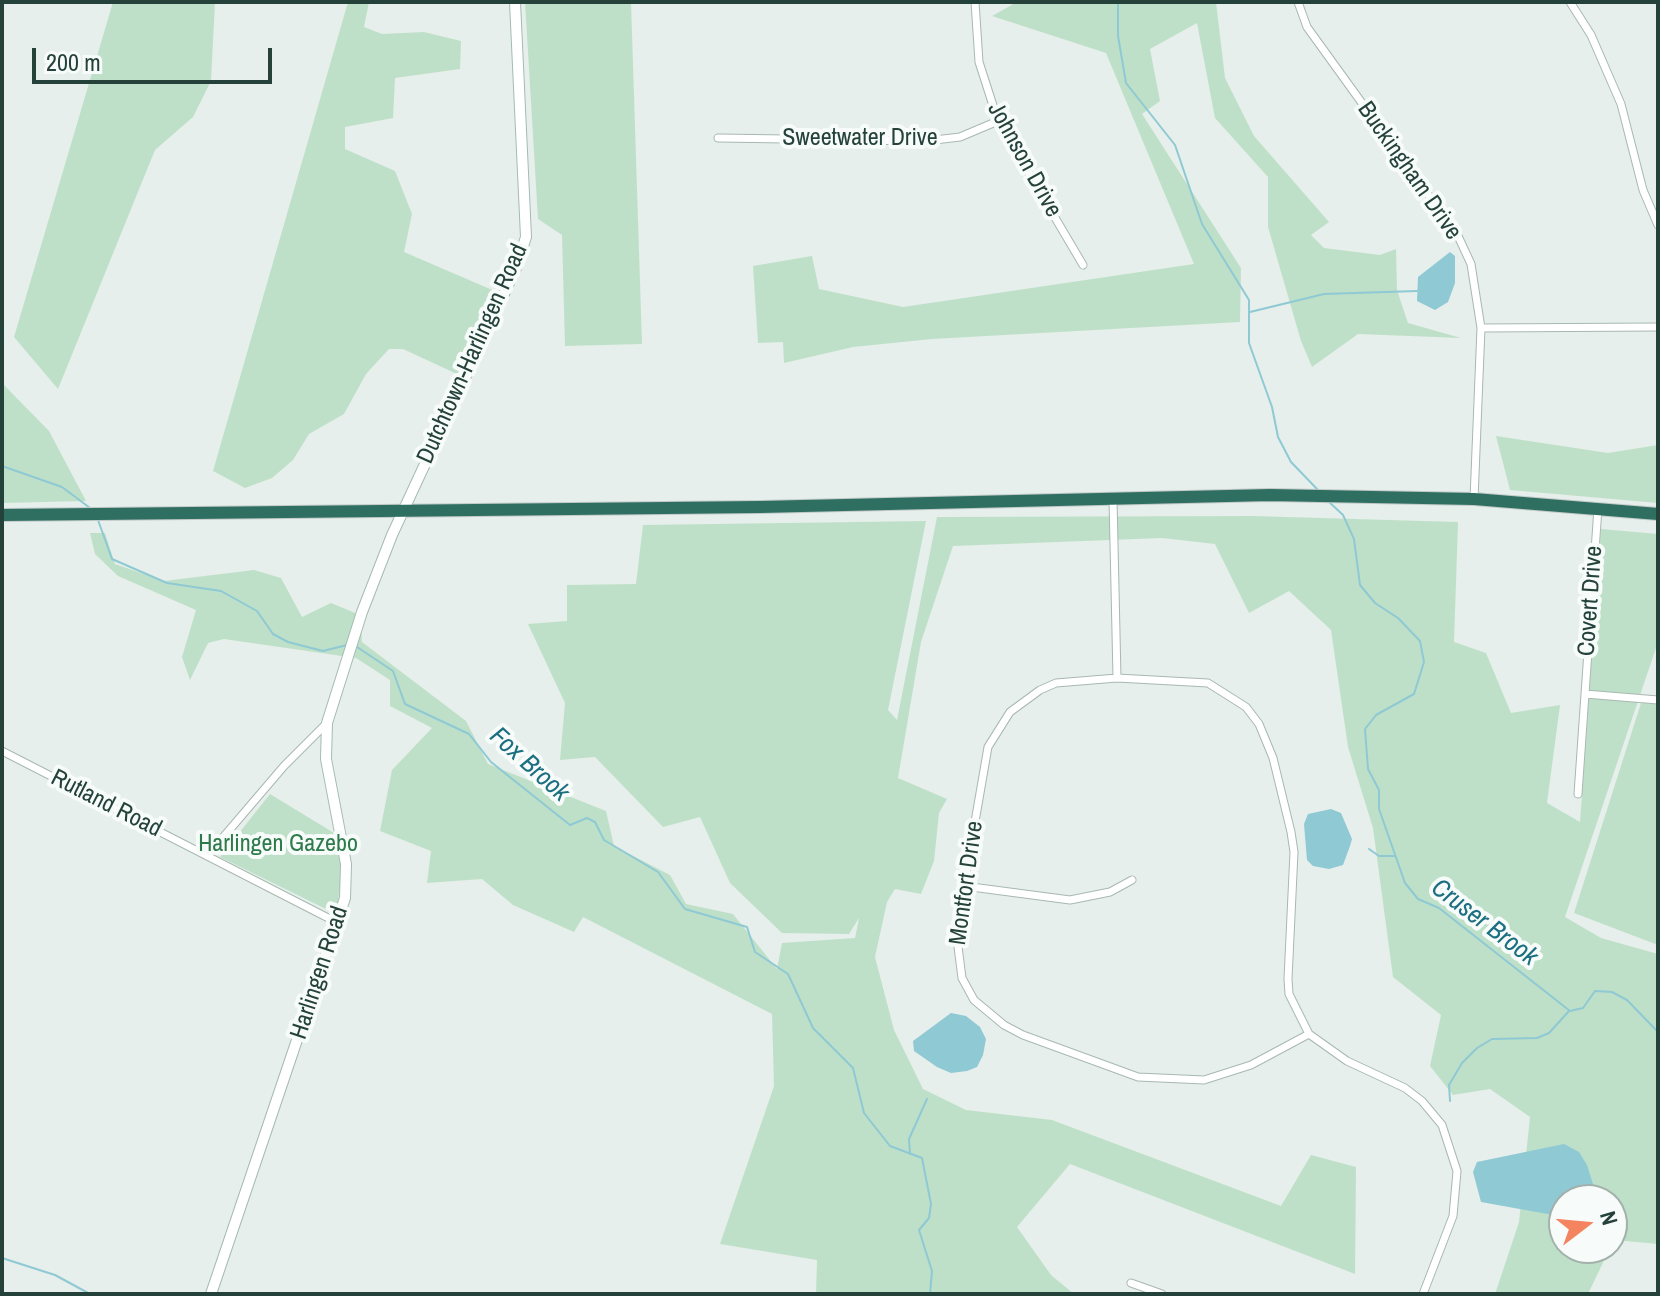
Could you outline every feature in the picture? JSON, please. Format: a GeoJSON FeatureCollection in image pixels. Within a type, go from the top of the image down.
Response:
{"type":"FeatureCollection","features":[{"type":"Feature","properties":{"kind":"highway"},"geometry":{"type":"LineString","coordinates":[[2,515],[1302,495],[1474,499],[1658,514]]}},
{"type":"Feature","properties":{"kind":"street","name":"Dutchtown-Harlingen Road"},"geometry":{"type":"LineString","coordinates":[[403,510],[516,268],[526,237],[515,2]]}},
{"type":"Feature","properties":{"kind":"street","name":"Johnson Drive"},"geometry":{"type":"LineString","coordinates":[[975,2],[979,62],[998,121],[1083,265]]}},
{"type":"Feature","properties":{"kind":"street","name":"Buckingham Drive"},"geometry":{"type":"LineString","coordinates":[[1298,2],[1307,27],[1458,236],[1476,281],[1481,328],[1474,499]]}},
{"type":"Feature","properties":{"kind":"street"},"geometry":{"type":"LineString","coordinates":[[1570,2],[1591,35],[1621,104],[1639,180],[1658,225]]}},
{"type":"Feature","properties":{"kind":"street","name":"Sweetwater Drive"},"geometry":{"type":"LineString","coordinates":[[718,138],[926,141],[960,137],[998,121]]}},
{"type":"Feature","properties":{"kind":"street"},"geometry":{"type":"LineString","coordinates":[[1481,328],[1658,327]]}},
{"type":"Feature","properties":{"kind":"street"},"geometry":{"type":"LineString","coordinates":[[1113,499],[1117,678]]}},
{"type":"Feature","properties":{"kind":"street","name":"Covert Drive"},"geometry":{"type":"LineString","coordinates":[[1578,794],[1598,508]]}},
{"type":"Feature","properties":{"kind":"street","name":"Harlingen Road"},"geometry":{"type":"LineString","coordinates":[[211,1294],[339,923],[347,878],[326,759],[327,723],[354,638],[403,510]]}},
{"type":"Feature","properties":{"kind":"street","name":"Montfort Drive"},"geometry":{"type":"LineString","coordinates":[[1309,1034],[1234,1073],[1204,1080],[1170,1082],[1138,1077],[1023,1035],[982,1009],[962,978],[956,946],[988,747],[1000,723],[1021,702],[1056,683],[1117,678],[1208,683],[1246,707],[1259,724],[1273,758],[1294,852],[1289,994],[1309,1034],[1347,1061],[1414,1094],[1436,1117],[1451,1145],[1458,1180],[1455,1208],[1423,1294]]}},
{"type":"Feature","properties":{"kind":"street"},"geometry":{"type":"LineString","coordinates":[[1585,694],[1658,700]]}},
{"type":"Feature","properties":{"kind":"street"},"geometry":{"type":"LineString","coordinates":[[208,855],[302,746],[327,723]]}},
{"type":"Feature","properties":{"kind":"street","name":"Rutland Road"},"geometry":{"type":"LineString","coordinates":[[2,751],[339,923]]}},
{"type":"Feature","properties":{"kind":"street"},"geometry":{"type":"LineString","coordinates":[[964,886],[1070,900],[1110,892],[1132,880]]}},
{"type":"Feature","properties":{"kind":"street"},"geometry":{"type":"LineString","coordinates":[[1131,1283],[1162,1294]]}},
{"type":"Feature","properties":{"kind":"green space"},"geometry":{"type":"Polygon","coordinates":[[[113,2],[215,2],[211,81],[193,117],[155,150],[58,389],[14,337],[113,2]]]}},
{"type":"Feature","properties":{"kind":"green space"},"geometry":{"type":"Polygon","coordinates":[[[348,2],[369,2],[364,27],[382,34],[424,32],[461,41],[460,69],[395,78],[393,118],[345,127],[345,149],[395,171],[412,214],[404,252],[497,292],[457,374],[403,349],[389,349],[366,374],[344,414],[309,434],[293,460],[272,478],[245,488],[213,471],[348,2]]]}},
{"type":"Feature","properties":{"kind":"green space"},"geometry":{"type":"Polygon","coordinates":[[[525,2],[631,2],[642,344],[565,346],[562,235],[538,219],[525,2]]]}},
{"type":"Feature","properties":{"kind":"green space"},"geometry":{"type":"Polygon","coordinates":[[[1017,2],[1216,2],[1225,78],[1254,136],[1329,222],[1311,235],[1324,248],[1380,255],[1396,249],[1397,290],[1408,323],[1461,338],[1358,334],[1312,367],[1301,341],[1268,227],[1268,177],[1215,118],[1197,23],[1150,49],[1160,101],[1142,114],[1241,268],[1240,322],[932,339],[853,347],[784,363],[783,342],[758,343],[753,266],[812,256],[819,289],[903,307],[1194,264],[1106,53],[992,16],[1017,2]]]}},
{"type":"Feature","properties":{"kind":"green space"},"geometry":{"type":"Polygon","coordinates":[[[2,383],[49,431],[86,501],[2,503],[2,383]]]}},
{"type":"Feature","properties":{"kind":"green space"},"geometry":{"type":"Polygon","coordinates":[[[1496,436],[1608,453],[1658,445],[1658,503],[1510,490],[1496,436]]]}},
{"type":"Feature","properties":{"kind":"green space"},"geometry":{"type":"Polygon","coordinates":[[[1252,516],[1458,522],[1454,642],[1486,653],[1511,713],[1560,705],[1547,803],[1580,822],[1601,529],[1658,534],[1658,642],[1565,917],[1601,938],[1658,954],[1658,1244],[1628,1241],[1628,1184],[1548,1184],[1548,1264],[1602,1264],[1588,1294],[1495,1294],[1519,1222],[1530,1117],[1490,1089],[1453,1095],[1430,1066],[1441,1015],[1393,977],[1373,828],[1348,747],[1331,630],[1289,591],[1249,613],[1215,544],[1162,538],[953,546],[921,642],[898,778],[947,799],[939,813],[934,861],[921,894],[895,889],[887,902],[875,957],[894,1030],[923,1089],[966,1110],[1052,1120],[1281,1206],[1311,1155],[1356,1167],[1355,1274],[1070,1164],[1017,1227],[1051,1275],[1074,1294],[816,1294],[817,1260],[720,1244],[774,1086],[772,1014],[583,917],[574,932],[513,905],[482,879],[427,883],[431,851],[380,831],[392,770],[432,728],[390,706],[390,680],[356,658],[224,639],[208,643],[190,680],[182,657],[196,610],[118,576],[95,554],[90,533],[105,533],[115,564],[164,581],[254,570],[281,578],[302,617],[331,603],[360,615],[362,642],[466,721],[488,764],[606,811],[614,846],[670,875],[686,904],[733,914],[777,969],[782,943],[855,938],[859,918],[849,934],[782,933],[730,883],[700,817],[663,827],[595,757],[560,760],[565,703],[528,624],[567,621],[567,585],[636,584],[643,525],[926,521],[888,710],[897,720],[937,517],[1252,516]]]}},
{"type":"Feature","properties":{"kind":"green space"},"geometry":{"type":"Polygon","coordinates":[[[1641,703],[1658,704],[1658,945],[1574,913],[1641,703]]]}},
{"type":"Feature","properties":{"kind":"green space","name":"Harlingen Gazebo"},"geometry":{"type":"Polygon","coordinates":[[[270,794],[334,833],[342,872],[336,914],[220,857],[270,794]]]}},
{"type":"Feature","properties":{"kind":"water"},"geometry":{"type":"Polygon","coordinates":[[[1450,252],[1455,256],[1455,283],[1448,302],[1435,310],[1417,301],[1418,277],[1450,252]]]}},
{"type":"Feature","properties":{"kind":"water"},"geometry":{"type":"Polygon","coordinates":[[[1331,809],[1341,813],[1352,839],[1343,865],[1329,869],[1313,866],[1307,860],[1304,824],[1308,814],[1331,809]]]}},
{"type":"Feature","properties":{"kind":"water"},"geometry":{"type":"Polygon","coordinates":[[[951,1013],[966,1016],[980,1027],[986,1039],[977,1067],[967,1071],[951,1073],[914,1051],[913,1041],[951,1013]]]}},
{"type":"Feature","properties":{"kind":"water"},"geometry":{"type":"Polygon","coordinates":[[[1564,1144],[1579,1152],[1593,1184],[1548,1184],[1548,1214],[1481,1202],[1473,1172],[1477,1162],[1564,1144]]]}},
{"type":"Feature","properties":{"kind":"waterway","name":"Cruser Brook"},"geometry":{"type":"LineString","coordinates":[[1118,2],[1118,36],[1126,83],[1175,145],[1202,224],[1249,300],[1249,343],[1272,407],[1278,437],[1291,462],[1318,490]]}},
{"type":"Feature","properties":{"kind":"waterway"},"geometry":{"type":"LineString","coordinates":[[1250,312],[1324,294],[1417,291]]}},
{"type":"Feature","properties":{"kind":"waterway","name":"Fox Brook"},"geometry":{"type":"LineString","coordinates":[[2,466],[62,487],[90,508]]}},
{"type":"Feature","properties":{"kind":"waterway","name":"Cruser Brook"},"geometry":{"type":"LineString","coordinates":[[1328,501],[1343,515],[1354,539],[1360,585],[1375,603],[1398,618],[1420,641],[1424,662],[1414,694],[1376,715],[1365,729],[1368,769],[1379,790],[1379,809],[1405,883],[1418,899],[1439,908],[1570,1011],[1583,1008],[1595,991],[1612,992],[1627,1000],[1658,1032]]}},
{"type":"Feature","properties":{"kind":"waterway","name":"Fox Brook"},"geometry":{"type":"LineString","coordinates":[[98,520],[112,559],[167,583],[221,591],[257,611],[273,634],[288,642],[323,651],[347,645]]}},
{"type":"Feature","properties":{"kind":"waterway","name":"Fox Brook"},"geometry":{"type":"LineString","coordinates":[[357,647],[393,671],[405,704],[469,734],[491,762],[570,825],[587,818],[595,822],[604,840],[658,872],[685,909],[747,927],[755,952],[788,974],[813,1028],[853,1068],[864,1113],[890,1146],[922,1158],[931,1204],[929,1218],[919,1230],[932,1271],[930,1294]]}},
{"type":"Feature","properties":{"kind":"waterway"},"geometry":{"type":"LineString","coordinates":[[1369,849],[1379,856],[1394,856]]}},
{"type":"Feature","properties":{"kind":"waterway"},"geometry":{"type":"LineString","coordinates":[[1450,1101],[1449,1085],[1462,1063],[1477,1048],[1492,1039],[1537,1038],[1549,1033],[1569,1011]]}},
{"type":"Feature","properties":{"kind":"waterway"},"geometry":{"type":"LineString","coordinates":[[910,1154],[909,1139],[927,1099]]}},
{"type":"Feature","properties":{"kind":"waterway"},"geometry":{"type":"LineString","coordinates":[[2,1258],[55,1275],[90,1294]]}}]}
